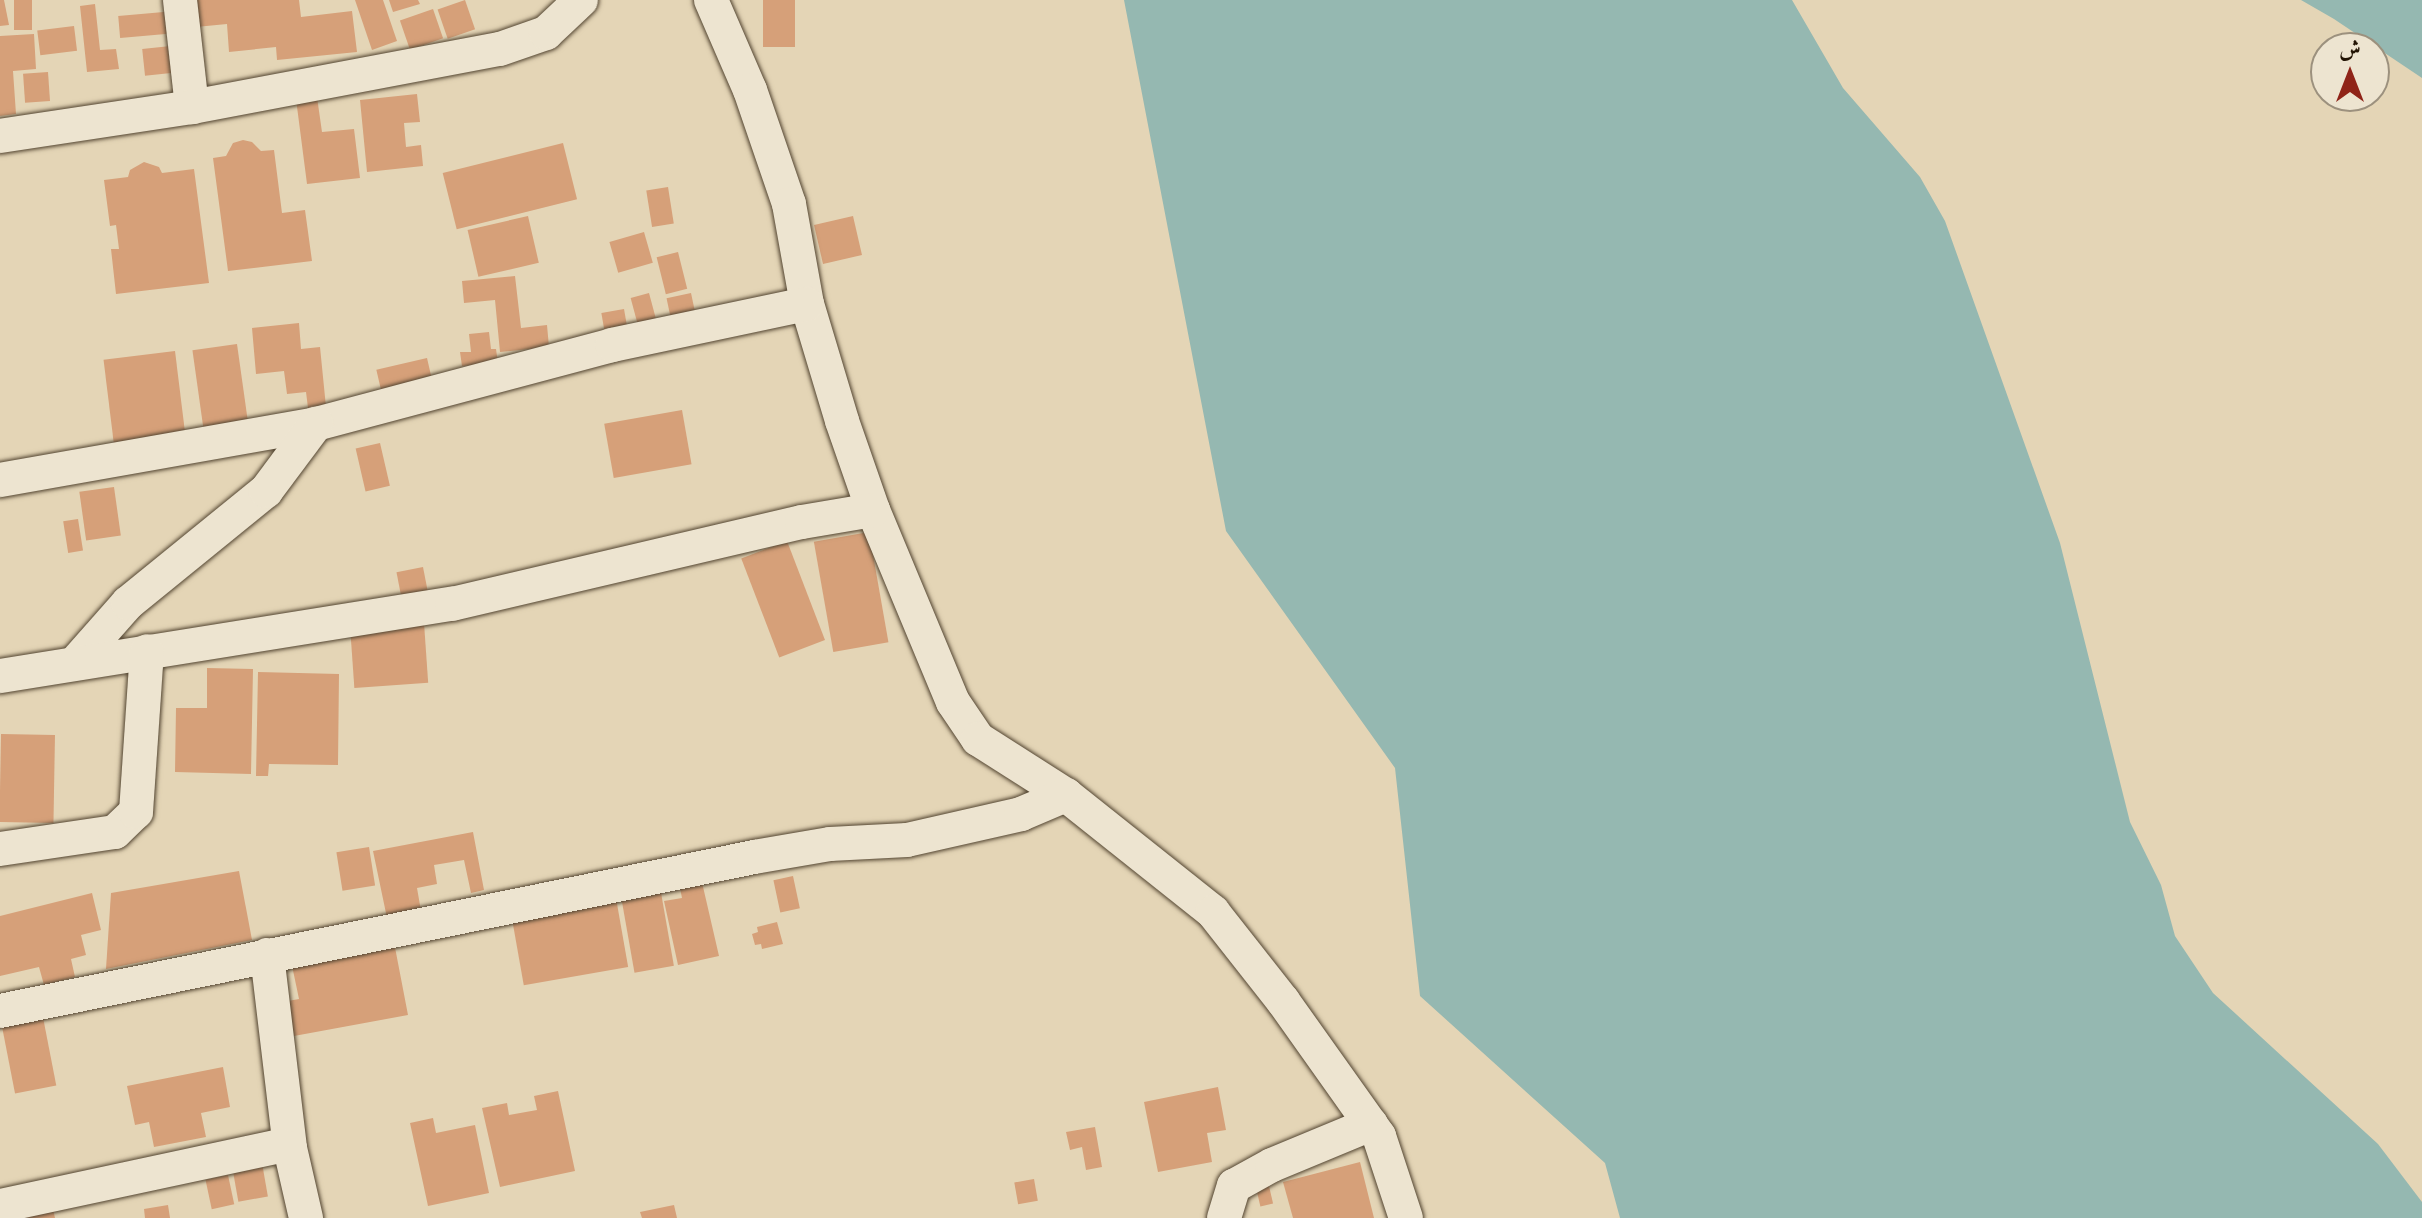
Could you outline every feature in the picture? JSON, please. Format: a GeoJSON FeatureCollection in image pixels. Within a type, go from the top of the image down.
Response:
{"type":"FeatureCollection","features":[{"type":"Feature","properties":{"kind":"street"},"geometry":{"type":"LineString","coordinates":[[180,0],[192,107]]}},
{"type":"Feature","properties":{"kind":"street"},"geometry":{"type":"LineString","coordinates":[[0,136],[192,107],[500,49],[546,33],[581,0]]}},
{"type":"Feature","properties":{"kind":"street"},"geometry":{"type":"LineString","coordinates":[[711,0],[750,90],[789,204],[807,304],[873,510],[953,702],[978,739],[1066,795],[1213,912],[1283,1001],[1379,1136],[1406,1218]]}},
{"type":"Feature","properties":{"kind":"street"},"geometry":{"type":"LineString","coordinates":[[0,480],[316,424],[612,345],[807,304]]}},
{"type":"Feature","properties":{"kind":"street"},"geometry":{"type":"LineString","coordinates":[[75,663],[128,603],[266,491],[316,424]]}},
{"type":"Feature","properties":{"kind":"street"},"geometry":{"type":"LineString","coordinates":[[0,676],[452,604],[802,522],[873,510]]}},
{"type":"Feature","properties":{"kind":"street"},"geometry":{"type":"LineString","coordinates":[[0,849],[115,832],[136,812],[147,651]]}},
{"type":"Feature","properties":{"kind":"street"},"geometry":{"type":"LineString","coordinates":[[0,1011],[754,857],[830,844],[907,840],[1021,814],[1066,795]]}},
{"type":"Feature","properties":{"kind":"street"},"geometry":{"type":"LineString","coordinates":[[267,955],[290,1148],[306,1218]]}},
{"type":"Feature","properties":{"kind":"street"},"geometry":{"type":"LineString","coordinates":[[1224,1218],[1234,1186],[1272,1165],[1371,1124]]}},
{"type":"Feature","properties":{"kind":"street"},"geometry":{"type":"LineString","coordinates":[[0,1206],[281,1146],[290,1148]]}},
{"type":"Feature","properties":{"kind":"water"},"geometry":{"type":"Polygon","coordinates":[[[1124,0],[1792,0],[1843,88],[1920,177],[1945,221],[2060,543],[2130,822],[2161,885],[2175,936],[2213,993],[2378,1144],[2422,1202],[2422,1218],[1620,1218],[1605,1163],[1420,996],[1395,768],[1226,531],[1124,0]]]}},
{"type":"Feature","properties":{"kind":"water"},"geometry":{"type":"Polygon","coordinates":[[[2301,0],[2422,0],[2422,78],[2390,57],[2390,32],[2353,32],[2301,0]]]}},
{"type":"Feature","properties":{"kind":"building"},"geometry":{"type":"Polygon","coordinates":[[[0,0],[4,0],[9,25],[0,26],[0,0]]]}},
{"type":"Feature","properties":{"kind":"building"},"geometry":{"type":"Polygon","coordinates":[[[14,0],[32,0],[32,30],[14,30],[14,0]]]}},
{"type":"Feature","properties":{"kind":"building"},"geometry":{"type":"Polygon","coordinates":[[[194,0],[299,0],[301,17],[352,11],[357,52],[277,60],[276,47],[229,52],[227,24],[196,27],[194,0]]]}},
{"type":"Feature","properties":{"kind":"building"},"geometry":{"type":"Polygon","coordinates":[[[355,0],[383,0],[397,41],[372,50],[355,0]]]}},
{"type":"Feature","properties":{"kind":"building"},"geometry":{"type":"Polygon","coordinates":[[[389,0],[418,0],[420,4],[393,12],[389,0]]]}},
{"type":"Feature","properties":{"kind":"building"},"geometry":{"type":"Polygon","coordinates":[[[465,0],[475,29],[448,39],[438,9],[465,0]]]}},
{"type":"Feature","properties":{"kind":"building"},"geometry":{"type":"Polygon","coordinates":[[[763,0],[795,0],[795,47],[763,47],[763,0]]]}},
{"type":"Feature","properties":{"kind":"building"},"geometry":{"type":"Polygon","coordinates":[[[95,4],[100,50],[116,49],[119,69],[87,72],[80,6],[95,4]]]}},
{"type":"Feature","properties":{"kind":"building"},"geometry":{"type":"Polygon","coordinates":[[[433,9],[443,38],[410,50],[400,20],[433,9]]]}},
{"type":"Feature","properties":{"kind":"building"},"geometry":{"type":"Polygon","coordinates":[[[175,11],[177,33],[120,38],[118,16],[175,11]]]}},
{"type":"Feature","properties":{"kind":"building"},"geometry":{"type":"Polygon","coordinates":[[[74,26],[77,51],[40,55],[37,31],[74,26]]]}},
{"type":"Feature","properties":{"kind":"building"},"geometry":{"type":"Polygon","coordinates":[[[34,34],[36,69],[13,71],[16,114],[0,116],[0,36],[34,34]]]}},
{"type":"Feature","properties":{"kind":"building"},"geometry":{"type":"Polygon","coordinates":[[[180,45],[183,72],[145,76],[142,49],[180,45]]]}},
{"type":"Feature","properties":{"kind":"building"},"geometry":{"type":"Polygon","coordinates":[[[48,72],[50,101],[25,103],[23,74],[48,72]]]}},
{"type":"Feature","properties":{"kind":"building"},"geometry":{"type":"Polygon","coordinates":[[[417,94],[420,122],[404,123],[406,147],[421,145],[423,166],[367,172],[360,100],[417,94]]]}},
{"type":"Feature","properties":{"kind":"building"},"geometry":{"type":"Polygon","coordinates":[[[317,97],[322,132],[354,129],[360,178],[307,184],[296,99],[317,97]]]}},
{"type":"Feature","properties":{"kind":"building"},"geometry":{"type":"Polygon","coordinates":[[[243,140],[252,142],[261,151],[274,150],[282,213],[305,210],[312,261],[228,271],[213,158],[226,156],[233,143],[243,140]]]}},
{"type":"Feature","properties":{"kind":"building"},"geometry":{"type":"Polygon","coordinates":[[[563,143],[577,199],[457,229],[443,173],[563,143]]]}},
{"type":"Feature","properties":{"kind":"building"},"geometry":{"type":"Polygon","coordinates":[[[144,162],[159,167],[162,173],[194,169],[209,283],[116,294],[111,249],[119,249],[116,225],[110,226],[104,180],[128,177],[130,170],[144,162]]]}},
{"type":"Feature","properties":{"kind":"building"},"geometry":{"type":"Polygon","coordinates":[[[668,187],[674,224],[652,227],[646,190],[668,187]]]}},
{"type":"Feature","properties":{"kind":"building"},"geometry":{"type":"Polygon","coordinates":[[[528,216],[539,263],[478,277],[468,230],[528,216]]]}},
{"type":"Feature","properties":{"kind":"building"},"geometry":{"type":"Polygon","coordinates":[[[853,216],[862,255],[823,264],[814,225],[853,216]]]}},
{"type":"Feature","properties":{"kind":"building"},"geometry":{"type":"Polygon","coordinates":[[[644,232],[653,263],[618,273],[609,242],[644,232]]]}},
{"type":"Feature","properties":{"kind":"building"},"geometry":{"type":"Polygon","coordinates":[[[678,252],[687,289],[666,294],[657,257],[678,252]]]}},
{"type":"Feature","properties":{"kind":"building"},"geometry":{"type":"Polygon","coordinates":[[[515,276],[521,328],[547,325],[549,347],[500,352],[495,300],[464,303],[462,281],[515,276]]]}},
{"type":"Feature","properties":{"kind":"building"},"geometry":{"type":"Polygon","coordinates":[[[649,293],[656,320],[638,325],[631,298],[649,293]]]}},
{"type":"Feature","properties":{"kind":"building"},"geometry":{"type":"Polygon","coordinates":[[[691,293],[696,317],[672,323],[667,298],[691,293]]]}},
{"type":"Feature","properties":{"kind":"building"},"geometry":{"type":"Polygon","coordinates":[[[624,309],[628,331],[605,335],[601,313],[624,309]]]}},
{"type":"Feature","properties":{"kind":"building"},"geometry":{"type":"Polygon","coordinates":[[[299,323],[301,349],[320,347],[326,407],[308,408],[306,392],[287,394],[284,371],[256,374],[252,328],[299,323]]]}},
{"type":"Feature","properties":{"kind":"building"},"geometry":{"type":"Polygon","coordinates":[[[489,332],[491,349],[496,349],[498,363],[462,366],[460,352],[471,352],[469,334],[489,332]]]}},
{"type":"Feature","properties":{"kind":"building"},"geometry":{"type":"Polygon","coordinates":[[[237,344],[248,425],[204,431],[192,350],[237,344]]]}},
{"type":"Feature","properties":{"kind":"building"},"geometry":{"type":"Polygon","coordinates":[[[175,351],[186,439],[114,448],[104,360],[175,351]]]}},
{"type":"Feature","properties":{"kind":"building"},"geometry":{"type":"Polygon","coordinates":[[[427,358],[432,380],[382,392],[376,370],[427,358]]]}},
{"type":"Feature","properties":{"kind":"building"},"geometry":{"type":"Polygon","coordinates":[[[682,410],[692,464],[614,478],[604,424],[682,410]]]}},
{"type":"Feature","properties":{"kind":"building"},"geometry":{"type":"Polygon","coordinates":[[[380,443],[390,486],[366,491],[356,449],[380,443]]]}},
{"type":"Feature","properties":{"kind":"building"},"geometry":{"type":"Polygon","coordinates":[[[114,487],[121,536],[86,540],[79,492],[114,487]]]}},
{"type":"Feature","properties":{"kind":"building"},"geometry":{"type":"Polygon","coordinates":[[[78,519],[83,551],[68,553],[63,521],[78,519]]]}},
{"type":"Feature","properties":{"kind":"building"},"geometry":{"type":"Polygon","coordinates":[[[869,532],[888,642],[833,652],[814,542],[869,532]]]}},
{"type":"Feature","properties":{"kind":"building"},"geometry":{"type":"Polygon","coordinates":[[[787,541],[825,640],[779,658],[741,559],[787,541]]]}},
{"type":"Feature","properties":{"kind":"building"},"geometry":{"type":"Polygon","coordinates":[[[423,567],[428,592],[401,597],[396,572],[423,567]]]}},
{"type":"Feature","properties":{"kind":"building"},"geometry":{"type":"Polygon","coordinates":[[[424,623],[428,683],[354,688],[350,628],[424,623]]]}},
{"type":"Feature","properties":{"kind":"building"},"geometry":{"type":"Polygon","coordinates":[[[207,668],[253,669],[251,774],[175,772],[176,708],[207,708],[207,668]]]}},
{"type":"Feature","properties":{"kind":"building"},"geometry":{"type":"Polygon","coordinates":[[[258,672],[339,674],[338,765],[269,764],[268,776],[256,776],[258,672]]]}},
{"type":"Feature","properties":{"kind":"building"},"geometry":{"type":"Polygon","coordinates":[[[1,734],[55,735],[53,823],[0,822],[1,734]]]}},
{"type":"Feature","properties":{"kind":"building"},"geometry":{"type":"Polygon","coordinates":[[[473,832],[484,890],[471,893],[464,860],[434,865],[437,884],[417,888],[421,911],[387,918],[373,851],[473,832]]]}},
{"type":"Feature","properties":{"kind":"building"},"geometry":{"type":"Polygon","coordinates":[[[369,847],[375,886],[343,891],[336,852],[369,847]]]}},
{"type":"Feature","properties":{"kind":"building"},"geometry":{"type":"Polygon","coordinates":[[[239,871],[252,940],[106,969],[111,893],[239,871]]]}},
{"type":"Feature","properties":{"kind":"building"},"geometry":{"type":"Polygon","coordinates":[[[793,876],[800,908],[780,912],[773,880],[793,876]]]}},
{"type":"Feature","properties":{"kind":"building"},"geometry":{"type":"Polygon","coordinates":[[[701,878],[719,956],[678,965],[664,901],[682,898],[679,883],[701,878]]]}},
{"type":"Feature","properties":{"kind":"building"},"geometry":{"type":"Polygon","coordinates":[[[660,887],[674,966],[634,973],[621,894],[660,887]]]}},
{"type":"Feature","properties":{"kind":"building"},"geometry":{"type":"Polygon","coordinates":[[[92,893],[101,930],[81,935],[86,955],[71,959],[75,977],[44,985],[39,967],[0,976],[0,916],[92,893]]]}},
{"type":"Feature","properties":{"kind":"building"},"geometry":{"type":"Polygon","coordinates":[[[616,898],[628,967],[524,985],[512,916],[616,898]]]}},
{"type":"Feature","properties":{"kind":"building"},"geometry":{"type":"Polygon","coordinates":[[[777,922],[783,944],[762,949],[761,944],[755,945],[752,934],[758,932],[757,927],[777,922]]]}},
{"type":"Feature","properties":{"kind":"building"},"geometry":{"type":"Polygon","coordinates":[[[393,937],[408,1015],[294,1036],[288,1001],[299,999],[290,956],[393,937]]]}},
{"type":"Feature","properties":{"kind":"building"},"geometry":{"type":"Polygon","coordinates":[[[41,1007],[56,1086],[15,1094],[0,1015],[41,1007]]]}},
{"type":"Feature","properties":{"kind":"building"},"geometry":{"type":"Polygon","coordinates":[[[223,1067],[230,1107],[201,1113],[206,1137],[154,1147],[149,1122],[135,1125],[127,1086],[223,1067]]]}},
{"type":"Feature","properties":{"kind":"building"},"geometry":{"type":"Polygon","coordinates":[[[1218,1087],[1226,1130],[1207,1133],[1212,1162],[1158,1172],[1144,1102],[1218,1087]]]}},
{"type":"Feature","properties":{"kind":"building"},"geometry":{"type":"Polygon","coordinates":[[[558,1091],[575,1171],[500,1187],[482,1108],[507,1103],[509,1115],[537,1110],[534,1096],[558,1091]]]}},
{"type":"Feature","properties":{"kind":"building"},"geometry":{"type":"Polygon","coordinates":[[[433,1118],[436,1133],[475,1125],[489,1193],[428,1206],[410,1123],[433,1118]]]}},
{"type":"Feature","properties":{"kind":"building"},"geometry":{"type":"Polygon","coordinates":[[[1095,1127],[1102,1167],[1086,1170],[1082,1147],[1070,1150],[1066,1132],[1095,1127]]]}},
{"type":"Feature","properties":{"kind":"building"},"geometry":{"type":"Polygon","coordinates":[[[1360,1162],[1374,1218],[1293,1218],[1283,1182],[1360,1162]]]}},
{"type":"Feature","properties":{"kind":"building"},"geometry":{"type":"Polygon","coordinates":[[[262,1163],[268,1196],[238,1202],[232,1168],[262,1163]]]}},
{"type":"Feature","properties":{"kind":"building"},"geometry":{"type":"Polygon","coordinates":[[[228,1175],[234,1204],[212,1209],[206,1180],[228,1175]]]}},
{"type":"Feature","properties":{"kind":"building"},"geometry":{"type":"Polygon","coordinates":[[[1034,1179],[1038,1201],[1018,1204],[1014,1182],[1034,1179]]]}},
{"type":"Feature","properties":{"kind":"building"},"geometry":{"type":"Polygon","coordinates":[[[1269,1186],[1273,1204],[1260,1206],[1256,1189],[1269,1186]]]}},
{"type":"Feature","properties":{"kind":"building"},"geometry":{"type":"Polygon","coordinates":[[[52,1205],[55,1218],[0,1218],[52,1205]]]}},
{"type":"Feature","properties":{"kind":"building"},"geometry":{"type":"Polygon","coordinates":[[[168,1205],[170,1218],[145,1218],[144,1209],[168,1205]]]}},
{"type":"Feature","properties":{"kind":"building"},"geometry":{"type":"Polygon","coordinates":[[[674,1205],[677,1218],[642,1218],[640,1212],[674,1205]]]}}]}
